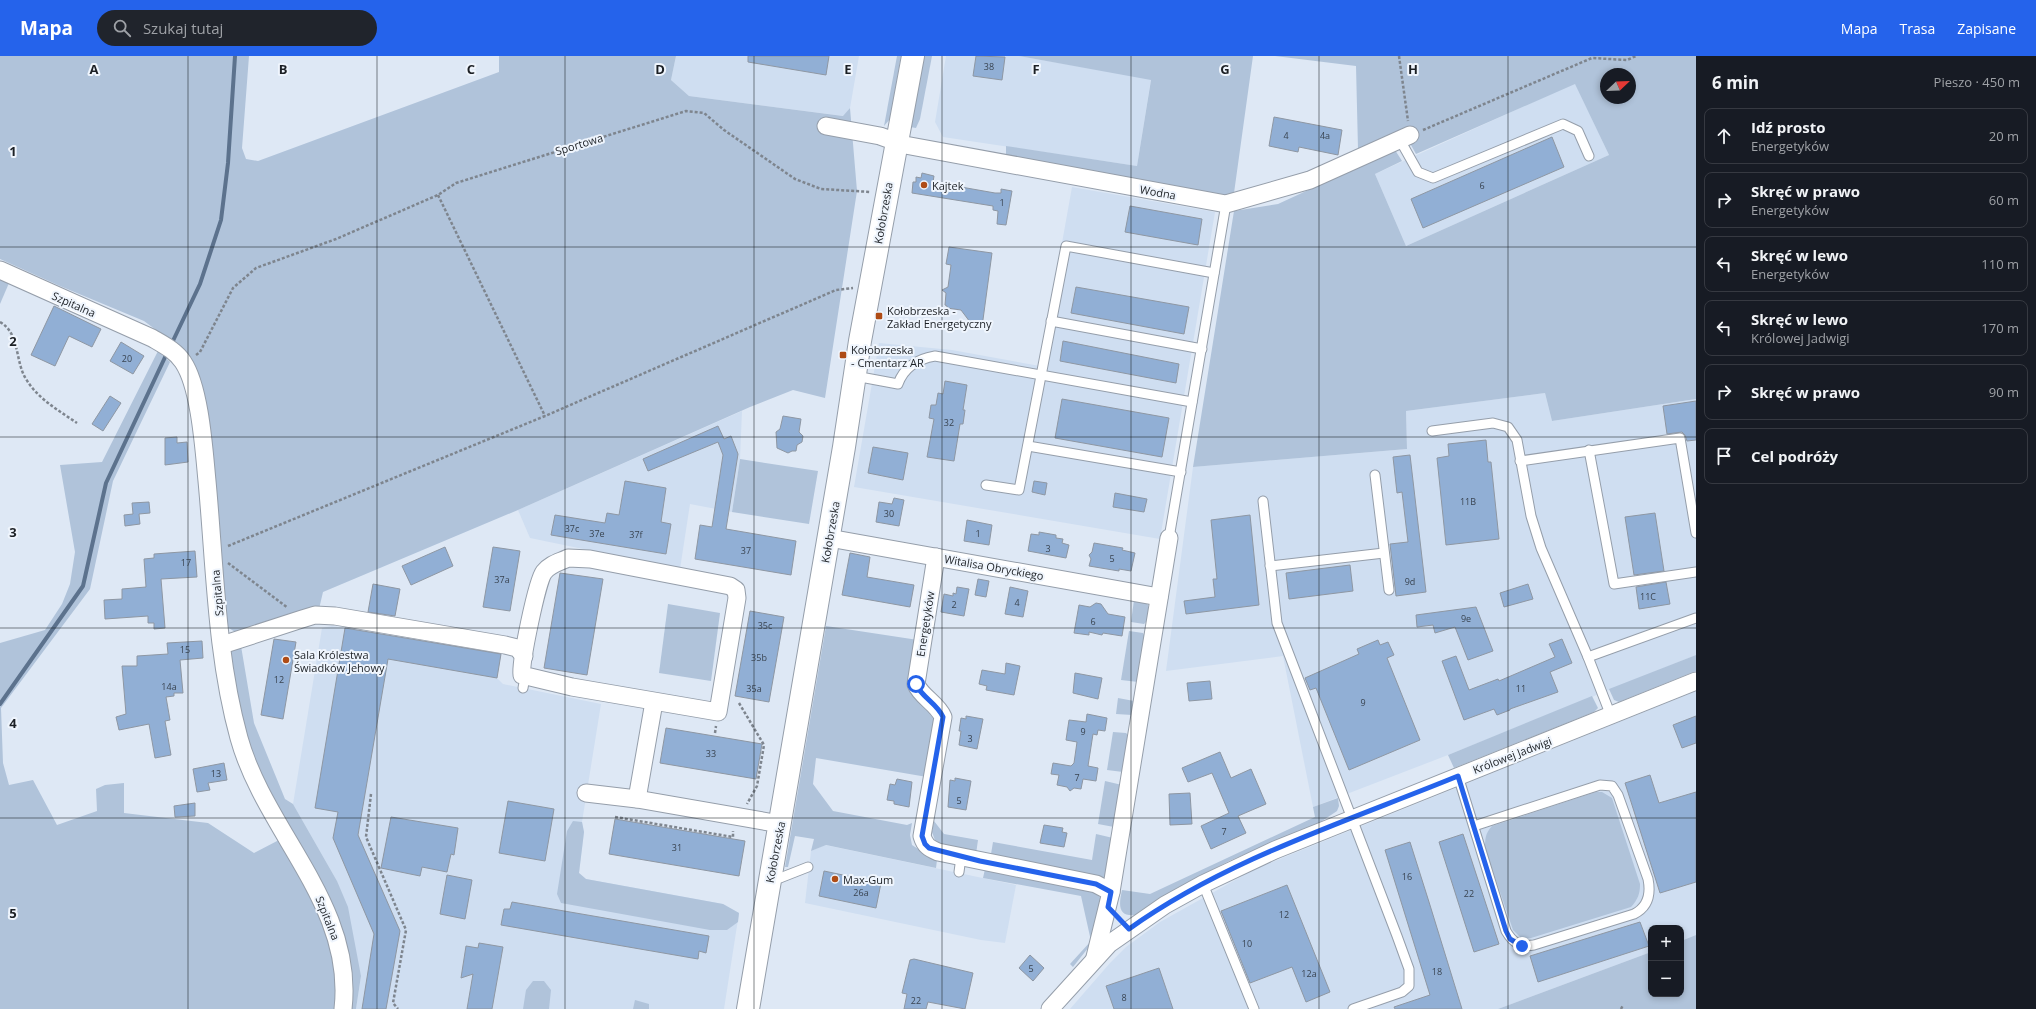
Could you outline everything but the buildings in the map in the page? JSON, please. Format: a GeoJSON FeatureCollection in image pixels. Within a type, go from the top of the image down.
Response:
{"type":"FeatureCollection","features":[{"type":"Feature","properties":{"kind":"main road","name":"Kołobrzeska"},"geometry":{"type":"LineString","coordinates":[[748,1009],[829,538],[855,376],[896,143],[913,56]]}},
{"type":"Feature","properties":{"kind":"street"},"geometry":{"type":"LineString","coordinates":[[826,126],[880,136],[896,143]]}},
{"type":"Feature","properties":{"kind":"street","name":"Wodna"},"geometry":{"type":"LineString","coordinates":[[896,143],[1226,204],[1310,180],[1405,137]]}},
{"type":"Feature","properties":{"kind":"street","name":"Szpitalna"},"geometry":{"type":"LineString","coordinates":[[0,270],[152,338],[176,353],[183,361],[195,391],[205,459],[222,645],[239,738],[247,762],[270,809],[325,905],[340,949],[343,973],[343,1009]]}},
{"type":"Feature","properties":{"kind":"street","name":"Witalisa Obryckiego"},"geometry":{"type":"LineString","coordinates":[[829,538],[1159,597]]}},
{"type":"Feature","properties":{"kind":"street"},"geometry":{"type":"LineString","coordinates":[[1094,961],[1110,899],[1169,538]]}},
{"type":"Feature","properties":{"kind":"street","name":"Energetyków"},"geometry":{"type":"LineString","coordinates":[[936,557],[916,684],[918,689],[941,711],[943,722],[922,836],[925,844],[929,848],[960,865],[1096,884],[1110,899],[1129,929]]}},
{"type":"Feature","properties":{"kind":"street"},"geometry":{"type":"LineString","coordinates":[[568,558],[590,559],[733,588],[736,590],[737,598],[718,712],[524,683],[521,671],[524,656],[540,578],[549,566],[568,558]]}},
{"type":"Feature","properties":{"kind":"street"},"geometry":{"type":"LineString","coordinates":[[222,645],[315,615],[351,618],[505,645],[517,648],[524,656]]}},
{"type":"Feature","properties":{"kind":"street","name":"Królowej Jadwigi"},"geometry":{"type":"LineString","coordinates":[[1050,1009],[1109,944],[1164,905],[1203,884],[1275,850],[1696,681]]}},
{"type":"Feature","properties":{"kind":"street"},"geometry":{"type":"LineString","coordinates":[[637,799],[654,702]]}},
{"type":"Feature","properties":{"kind":"street"},"geometry":{"type":"LineString","coordinates":[[586,793],[637,799],[736,823],[780,824]]}},
{"type":"Feature","properties":{"kind":"lane"},"geometry":{"type":"LineString","coordinates":[[1405,137],[1418,172],[1433,178],[1563,124],[1578,131],[1589,156]]}},
{"type":"Feature","properties":{"kind":"lane"},"geometry":{"type":"LineString","coordinates":[[1169,538],[1226,204]]}},
{"type":"Feature","properties":{"kind":"lane"},"geometry":{"type":"LineString","coordinates":[[986,484],[1019,490],[1066,246],[1214,273]]}},
{"type":"Feature","properties":{"kind":"lane"},"geometry":{"type":"LineString","coordinates":[[1051,321],[1202,349]]}},
{"type":"Feature","properties":{"kind":"lane"},"geometry":{"type":"LineString","coordinates":[[855,376],[898,384],[902,374],[908,367],[926,357],[935,356],[1192,402]]}},
{"type":"Feature","properties":{"kind":"lane"},"geometry":{"type":"LineString","coordinates":[[1432,431],[1493,423],[1508,427],[1517,440],[1532,516],[1541,548],[1588,657],[1611,716]]}},
{"type":"Feature","properties":{"kind":"lane"},"geometry":{"type":"LineString","coordinates":[[1520,461],[1680,438],[1696,533]]}},
{"type":"Feature","properties":{"kind":"lane"},"geometry":{"type":"LineString","coordinates":[[1028,446],[1180,472]]}},
{"type":"Feature","properties":{"kind":"lane"},"geometry":{"type":"LineString","coordinates":[[1589,450],[1614,584],[1696,572]]}},
{"type":"Feature","properties":{"kind":"lane"},"geometry":{"type":"LineString","coordinates":[[1375,475],[1389,590]]}},
{"type":"Feature","properties":{"kind":"lane"},"geometry":{"type":"LineString","coordinates":[[1263,501],[1277,623],[1409,969],[1409,986],[1402,992],[1353,1009]]}},
{"type":"Feature","properties":{"kind":"lane"},"geometry":{"type":"LineString","coordinates":[[1270,566],[1384,553]]}},
{"type":"Feature","properties":{"kind":"lane"},"geometry":{"type":"LineString","coordinates":[[1588,657],[1696,618]]}},
{"type":"Feature","properties":{"kind":"lane"},"geometry":{"type":"LineString","coordinates":[[1458,776],[1506,931],[1516,943],[1522,946],[1534,945],[1634,914],[1641,909],[1647,900],[1650,889],[1648,879],[1618,795],[1612,786],[1600,786],[1474,826]]}},
{"type":"Feature","properties":{"kind":"lane"},"geometry":{"type":"LineString","coordinates":[[770,877],[780,878],[808,868]]}},
{"type":"Feature","properties":{"kind":"lane"},"geometry":{"type":"LineString","coordinates":[[1203,884],[1254,1009]]}},
{"type":"Feature","properties":{"kind":"path"},"geometry":{"type":"LineString","coordinates":[[1399,56],[1405,137],[1592,58],[1627,60],[1636,56]]}},
{"type":"Feature","properties":{"kind":"path","name":"Sportowa"},"geometry":{"type":"LineString","coordinates":[[183,361],[200,352],[233,288],[256,268],[336,239],[438,195],[456,183],[686,111],[704,113],[724,130],[795,179],[821,189],[887,193]]}},
{"type":"Feature","properties":{"kind":"path"},"geometry":{"type":"LineString","coordinates":[[438,195],[545,416]]}},
{"type":"Feature","properties":{"kind":"path"},"geometry":{"type":"LineString","coordinates":[[214,551],[545,416],[836,290],[853,288]]}},
{"type":"Feature","properties":{"kind":"path"},"geometry":{"type":"LineString","coordinates":[[0,322],[6,325],[15,343],[25,378],[37,395],[77,423]]}},
{"type":"Feature","properties":{"kind":"path"},"geometry":{"type":"LineString","coordinates":[[214,551],[302,619]]}},
{"type":"Feature","properties":{"kind":"path"},"geometry":{"type":"LineString","coordinates":[[615,817],[733,837],[736,823],[757,786],[764,745],[740,703]]}},
{"type":"Feature","properties":{"kind":"path"},"geometry":{"type":"LineString","coordinates":[[371,794],[366,837],[406,930],[393,1003],[398,1009]]}},
{"type":"Feature","properties":{"kind":"shaded area"},"geometry":{"type":"Polygon","coordinates":[[[0,56],[249,56],[242,148],[246,159],[258,161],[499,72],[499,56],[676,56],[671,80],[689,96],[843,116],[850,108],[857,191],[825,398],[793,390],[750,407],[518,510],[323,592],[319,609],[237,633],[227,627],[204,396],[196,368],[179,347],[144,321],[0,259],[0,56]]]}},
{"type":"Feature","properties":{"kind":"shaded area"},"geometry":{"type":"Polygon","coordinates":[[[676,56],[859,56],[850,108],[844,116],[689,96],[671,80],[676,56]]]}},
{"type":"Feature","properties":{"kind":"shaded area"},"geometry":{"type":"Polygon","coordinates":[[[897,56],[901,56],[890,119],[884,126],[897,56]]]}},
{"type":"Feature","properties":{"kind":"shaded area"},"geometry":{"type":"Polygon","coordinates":[[[923,56],[932,56],[920,119],[916,128],[910,127],[923,56]]]}},
{"type":"Feature","properties":{"kind":"shaded area"},"geometry":{"type":"Polygon","coordinates":[[[946,56],[1019,56],[1151,79],[1137,166],[943,137],[935,122],[946,56]]]}},
{"type":"Feature","properties":{"kind":"shaded area"},"geometry":{"type":"Polygon","coordinates":[[[1019,56],[1253,56],[1234,193],[1225,196],[1006,158],[1006,146],[1137,166],[1151,80],[1019,56]]]}},
{"type":"Feature","properties":{"kind":"shaded area"},"geometry":{"type":"Polygon","coordinates":[[[1275,56],[1696,56],[1696,399],[1552,421],[1545,393],[1406,411],[1407,449],[1193,467],[1234,211],[1278,204],[1395,150],[1402,161],[1375,174],[1406,246],[1609,155],[1575,84],[1416,154],[1402,129],[1358,149],[1356,66],[1275,56]]]}},
{"type":"Feature","properties":{"kind":"shaded area"},"geometry":{"type":"Polygon","coordinates":[[[1575,83],[1609,155],[1406,246],[1375,174],[1575,83]]]}},
{"type":"Feature","properties":{"kind":"shaded area"},"geometry":{"type":"Polygon","coordinates":[[[1072,187],[1215,212],[1160,539],[854,487],[879,343],[952,350],[1040,366],[1072,187]]]}},
{"type":"Feature","properties":{"kind":"shaded area"},"geometry":{"type":"Polygon","coordinates":[[[0,278],[9,283],[0,304],[0,278]]]}},
{"type":"Feature","properties":{"kind":"shaded area"},"geometry":{"type":"Polygon","coordinates":[[[158,351],[170,362],[113,481],[90,589],[1,708],[3,763],[9,785],[33,780],[57,825],[97,811],[96,789],[105,785],[124,783],[124,813],[208,823],[254,853],[279,840],[321,913],[336,964],[336,1009],[0,1009],[0,643],[45,630],[62,604],[70,584],[75,552],[60,465],[102,462],[158,351]]]}},
{"type":"Feature","properties":{"kind":"shaded area"},"geometry":{"type":"Polygon","coordinates":[[[1545,393],[1552,421],[1696,399],[1696,655],[1448,755],[1313,807],[1283,656],[1166,671],[1193,467],[1407,449],[1406,411],[1545,393]]]}},
{"type":"Feature","properties":{"kind":"shaded area"},"geometry":{"type":"Polygon","coordinates":[[[742,411],[740,459],[732,512],[690,504],[680,569],[530,538],[518,510],[742,411]]]}},
{"type":"Feature","properties":{"kind":"shaded area"},"geometry":{"type":"Polygon","coordinates":[[[740,459],[818,471],[809,524],[732,512],[740,459]]]}},
{"type":"Feature","properties":{"kind":"shaded area"},"geometry":{"type":"Polygon","coordinates":[[[1134,600],[1145,602],[1148,605],[1148,620],[1144,624],[1131,622],[1134,600]]]}},
{"type":"Feature","properties":{"kind":"shaded area"},"geometry":{"type":"Polygon","coordinates":[[[668,604],[720,613],[711,681],[659,673],[668,604]]]}},
{"type":"Feature","properties":{"kind":"shaded area"},"geometry":{"type":"Polygon","coordinates":[[[332,626],[501,654],[497,678],[503,684],[601,704],[582,822],[584,832],[579,873],[586,879],[723,904],[739,913],[724,1009],[356,1009],[361,976],[337,881],[293,804],[322,628],[332,626]]]}},
{"type":"Feature","properties":{"kind":"shaded area"},"geometry":{"type":"Polygon","coordinates":[[[826,626],[918,640],[911,682],[936,715],[927,777],[816,758],[813,784],[833,811],[907,825],[912,823],[910,835],[912,845],[937,860],[936,868],[826,845],[811,851],[814,839],[795,836],[788,867],[785,867],[826,626]]]}},
{"type":"Feature","properties":{"kind":"shaded area"},"geometry":{"type":"Polygon","coordinates":[[[1129,631],[1143,633],[1145,637],[1138,682],[1121,680],[1129,631]]]}},
{"type":"Feature","properties":{"kind":"shaded area"},"geometry":{"type":"Polygon","coordinates":[[[241,646],[254,723],[285,799],[293,804],[337,881],[348,907],[361,976],[356,1009],[348,1009],[346,951],[265,785],[244,732],[228,656],[233,649],[241,646]]]}},
{"type":"Feature","properties":{"kind":"shaded area"},"geometry":{"type":"Polygon","coordinates":[[[1696,655],[1696,671],[1619,702],[1614,700],[1609,689],[1696,655]]]}},
{"type":"Feature","properties":{"kind":"shaded area"},"geometry":{"type":"Polygon","coordinates":[[[1696,691],[1696,935],[1684,940],[1684,925],[1648,925],[1648,953],[1498,1009],[1070,1009],[1126,947],[1160,922],[1255,869],[1696,691]]]}},
{"type":"Feature","properties":{"kind":"shaded area"},"geometry":{"type":"Polygon","coordinates":[[[1592,696],[1598,708],[1594,712],[1454,768],[1448,755],[1592,696]]]}},
{"type":"Feature","properties":{"kind":"shaded area"},"geometry":{"type":"Polygon","coordinates":[[[1118,698],[1134,701],[1132,715],[1116,714],[1118,698]]]}},
{"type":"Feature","properties":{"kind":"shaded area"},"geometry":{"type":"Polygon","coordinates":[[[1113,732],[1126,733],[1130,737],[1123,772],[1107,770],[1113,732]]]}},
{"type":"Feature","properties":{"kind":"shaded area"},"geometry":{"type":"Polygon","coordinates":[[[1105,781],[1122,785],[1114,827],[1098,824],[1105,781]]]}},
{"type":"Feature","properties":{"kind":"shaded area"},"geometry":{"type":"Polygon","coordinates":[[[1596,792],[1602,792],[1612,798],[1640,884],[1637,899],[1631,907],[1531,938],[1522,939],[1513,930],[1485,848],[1485,839],[1488,832],[1492,826],[1596,792]]]}},
{"type":"Feature","properties":{"kind":"shaded area"},"geometry":{"type":"Polygon","coordinates":[[[1338,798],[1339,806],[1337,811],[1319,823],[1229,861],[1179,887],[1136,915],[1125,914],[1122,912],[1120,900],[1122,890],[1150,894],[1315,817],[1313,807],[1338,798]]]}},
{"type":"Feature","properties":{"kind":"shaded area"},"geometry":{"type":"Polygon","coordinates":[[[573,821],[582,822],[584,832],[579,873],[586,879],[723,904],[739,913],[738,922],[727,930],[710,930],[561,903],[557,894],[567,831],[573,821]]]}},
{"type":"Feature","properties":{"kind":"shaded area"},"geometry":{"type":"Polygon","coordinates":[[[934,821],[944,834],[978,840],[976,854],[936,843],[932,832],[934,821]]]}},
{"type":"Feature","properties":{"kind":"shaded area"},"geometry":{"type":"Polygon","coordinates":[[[1096,834],[1113,838],[1109,872],[1105,879],[991,854],[993,842],[1092,860],[1096,834]]]}},
{"type":"Feature","properties":{"kind":"shaded area"},"geometry":{"type":"Polygon","coordinates":[[[825,845],[1016,885],[1005,943],[981,940],[805,903],[811,851],[825,845]]]}},
{"type":"Feature","properties":{"kind":"shaded area"},"geometry":{"type":"Polygon","coordinates":[[[985,869],[1068,883],[1096,894],[1103,901],[1092,943],[1073,967],[1070,964],[1091,941],[1081,896],[983,878],[985,869]]]}},
{"type":"Feature","properties":{"kind":"shaded area"},"geometry":{"type":"Polygon","coordinates":[[[1696,935],[1696,1009],[1498,1009],[1648,953],[1648,997],[1684,997],[1684,940],[1696,935]]]}},
{"type":"Feature","properties":{"kind":"shaded area"},"geometry":{"type":"Polygon","coordinates":[[[533,981],[544,981],[551,990],[549,1009],[523,1009],[526,990],[533,981]]]}},
{"type":"Feature","properties":{"kind":"shaded area"},"geometry":{"type":"Polygon","coordinates":[[[635,1000],[649,1004],[649,1009],[633,1009],[635,1000]]]}},
{"type":"Feature","properties":{"kind":"waterway"},"geometry":{"type":"LineString","coordinates":[[171,345],[200,284],[221,220],[228,163],[235,56]]}},
{"type":"Feature","properties":{"kind":"waterway"},"geometry":{"type":"LineString","coordinates":[[0,704],[83,586],[106,483],[167,353]]}},
{"type":"Feature","properties":{"kind":"place","name":"Kajtek"},"geometry":{"type":"Point","coordinates":[924,185]}},
{"type":"Feature","properties":{"kind":"place","name":"Kołobrzeska - Zakład Energetyczny"},"geometry":{"type":"Point","coordinates":[879,316]}},
{"type":"Feature","properties":{"kind":"place","name":"Kołobrzeska - Cmentarz AR"},"geometry":{"type":"Point","coordinates":[843,355]}},
{"type":"Feature","properties":{"kind":"place","name":"Sala Królestwa Świadków Jehowy"},"geometry":{"type":"Point","coordinates":[286,660]}},
{"type":"Feature","properties":{"kind":"place","name":"Max-Gum"},"geometry":{"type":"Point","coordinates":[835,879]}},
{"type":"Feature","properties":{"kind":"route"},"geometry":{"type":"LineString","coordinates":[[916,684],[918,689],[941,711],[943,717],[922,836],[925,844],[929,848],[938,852],[1096,884],[1111,892],[1108,907],[1121,923],[1129,929],[1164,905],[1203,884],[1275,850],[1458,776],[1506,931],[1510,939],[1522,946]]}}]}
